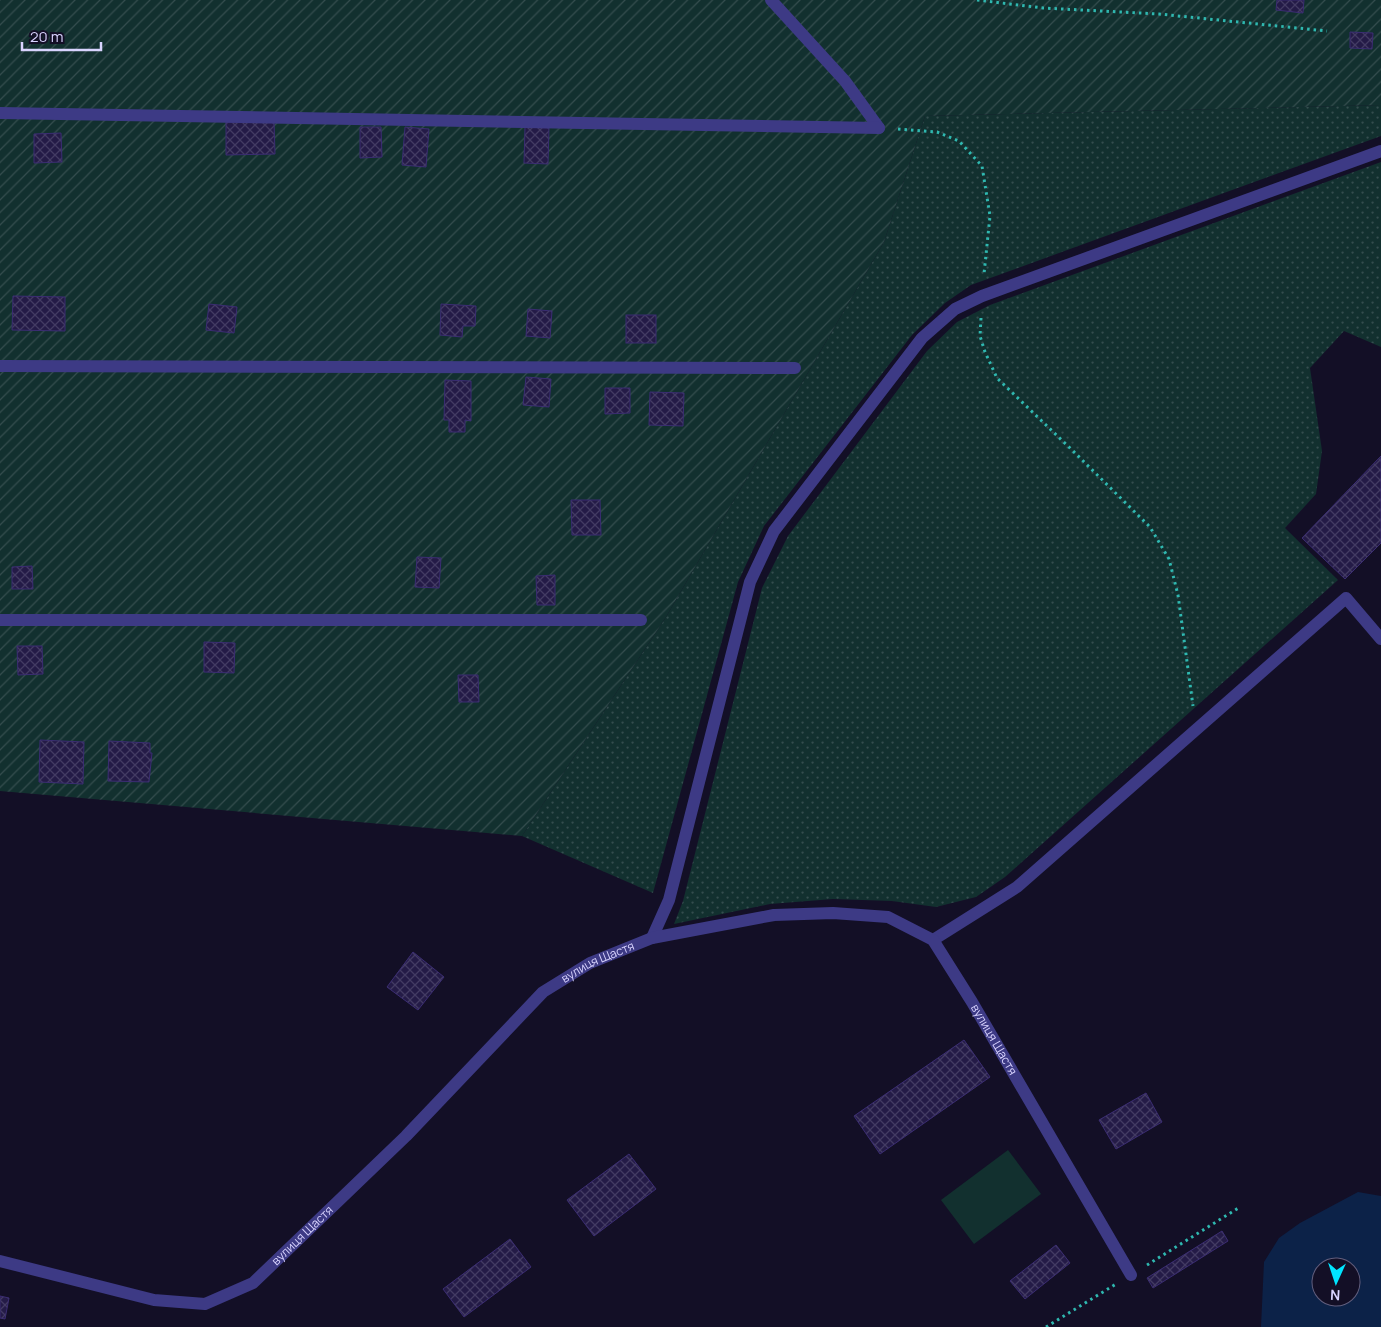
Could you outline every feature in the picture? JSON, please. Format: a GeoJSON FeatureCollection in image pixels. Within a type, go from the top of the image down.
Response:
{"type":"FeatureCollection","features":[{"type":"Feature","properties":{"kind":"street"},"geometry":{"type":"LineString","coordinates":[[771,0],[845,81],[879,128]]}},
{"type":"Feature","properties":{"kind":"street"},"geometry":{"type":"LineString","coordinates":[[0,113],[879,128]]}},
{"type":"Feature","properties":{"kind":"street"},"geometry":{"type":"LineString","coordinates":[[652,938],[668,900],[750,582],[774,531],[922,338],[955,309],[982,296],[1381,151]]}},
{"type":"Feature","properties":{"kind":"street"},"geometry":{"type":"LineString","coordinates":[[0,366],[795,368]]}},
{"type":"Feature","properties":{"kind":"street"},"geometry":{"type":"LineString","coordinates":[[933,940],[1017,886],[1346,598],[1381,639]]}},
{"type":"Feature","properties":{"kind":"street"},"geometry":{"type":"LineString","coordinates":[[0,620],[640,620]]}},
{"type":"Feature","properties":{"kind":"street","name":"вулиця Щастя"},"geometry":{"type":"LineString","coordinates":[[0,1261],[154,1300],[205,1304],[253,1283],[406,1136],[543,992],[590,963],[652,938],[774,915],[833,914],[888,917],[933,940],[972,1002],[1131,1275]]}},
{"type":"Feature","properties":{"kind":"path"},"geometry":{"type":"LineString","coordinates":[[976,0],[1043,8],[1159,14],[1328,31]]}},
{"type":"Feature","properties":{"kind":"path"},"geometry":{"type":"LineString","coordinates":[[879,128],[937,132],[960,142],[982,166],[990,216],[980,336],[985,352],[997,378],[1150,528],[1169,559],[1178,595],[1196,729]]}},
{"type":"Feature","properties":{"kind":"green space"},"geometry":{"type":"Polygon","coordinates":[[[0,0],[1381,0],[1381,105],[925,116],[884,242],[666,617],[522,836],[0,791],[0,0]]]}},
{"type":"Feature","properties":{"kind":"green space"},"geometry":{"type":"Polygon","coordinates":[[[1381,105],[1381,136],[971,285],[945,303],[912,335],[764,526],[738,582],[653,893],[522,836],[666,617],[884,242],[925,116],[1381,105]]]}},
{"type":"Feature","properties":{"kind":"green space"},"geometry":{"type":"Polygon","coordinates":[[[1381,162],[1381,347],[1344,331],[1310,368],[1322,451],[1316,494],[1285,528],[1338,580],[1005,877],[976,897],[936,907],[892,901],[833,899],[770,904],[674,924],[683,901],[762,588],[788,536],[927,351],[957,322],[990,305],[1381,162]]]}},
{"type":"Feature","properties":{"kind":"green space"},"geometry":{"type":"Polygon","coordinates":[[[1008,1150],[1041,1194],[974,1244],[941,1200],[1008,1150]]]}},
{"type":"Feature","properties":{"kind":"water"},"geometry":{"type":"Polygon","coordinates":[[[1358,1192],[1381,1196],[1381,1327],[1261,1327],[1264,1262],[1279,1238],[1300,1223],[1358,1192]]]}},
{"type":"Feature","properties":{"kind":"building"},"geometry":{"type":"Polygon","coordinates":[[[1277,0],[1304,0],[1303,13],[1276,10],[1277,0]]]}},
{"type":"Feature","properties":{"kind":"building"},"geometry":{"type":"Polygon","coordinates":[[[1350,32],[1373,33],[1372,49],[1350,48],[1350,32]]]}},
{"type":"Feature","properties":{"kind":"building"},"geometry":{"type":"Polygon","coordinates":[[[274,121],[275,154],[226,155],[226,122],[274,121]]]}},
{"type":"Feature","properties":{"kind":"building"},"geometry":{"type":"Polygon","coordinates":[[[360,127],[381,127],[382,157],[360,158],[360,127]]]}},
{"type":"Feature","properties":{"kind":"building"},"geometry":{"type":"Polygon","coordinates":[[[405,127],[429,129],[426,167],[402,165],[405,127]]]}},
{"type":"Feature","properties":{"kind":"building"},"geometry":{"type":"Polygon","coordinates":[[[525,127],[549,128],[548,164],[524,163],[525,127]]]}},
{"type":"Feature","properties":{"kind":"building"},"geometry":{"type":"Polygon","coordinates":[[[61,133],[62,162],[34,163],[34,134],[61,133]]]}},
{"type":"Feature","properties":{"kind":"building"},"geometry":{"type":"Polygon","coordinates":[[[13,296],[65,297],[65,331],[12,330],[13,296]]]}},
{"type":"Feature","properties":{"kind":"building"},"geometry":{"type":"Polygon","coordinates":[[[209,304],[237,307],[234,333],[206,330],[209,304]]]}},
{"type":"Feature","properties":{"kind":"building"},"geometry":{"type":"Polygon","coordinates":[[[441,304],[476,306],[475,326],[463,326],[462,337],[440,335],[441,304]]]}},
{"type":"Feature","properties":{"kind":"building"},"geometry":{"type":"Polygon","coordinates":[[[528,309],[552,311],[550,338],[526,336],[528,309]]]}},
{"type":"Feature","properties":{"kind":"building"},"geometry":{"type":"Polygon","coordinates":[[[626,315],[656,315],[656,343],[626,343],[626,315]]]}},
{"type":"Feature","properties":{"kind":"building"},"geometry":{"type":"Polygon","coordinates":[[[526,377],[551,379],[549,407],[523,405],[526,377]]]}},
{"type":"Feature","properties":{"kind":"building"},"geometry":{"type":"Polygon","coordinates":[[[445,380],[471,381],[471,421],[465,420],[465,432],[449,432],[449,420],[444,420],[445,380]]]}},
{"type":"Feature","properties":{"kind":"building"},"geometry":{"type":"Polygon","coordinates":[[[605,388],[630,388],[630,413],[605,414],[605,388]]]}},
{"type":"Feature","properties":{"kind":"building"},"geometry":{"type":"Polygon","coordinates":[[[650,392],[684,393],[683,426],[649,425],[650,392]]]}},
{"type":"Feature","properties":{"kind":"building"},"geometry":{"type":"Polygon","coordinates":[[[1381,456],[1381,543],[1345,579],[1302,538],[1381,456]]]}},
{"type":"Feature","properties":{"kind":"building"},"geometry":{"type":"Polygon","coordinates":[[[571,500],[600,500],[601,535],[572,535],[571,500]]]}},
{"type":"Feature","properties":{"kind":"building"},"geometry":{"type":"Polygon","coordinates":[[[417,557],[441,558],[439,588],[415,587],[417,557]]]}},
{"type":"Feature","properties":{"kind":"building"},"geometry":{"type":"Polygon","coordinates":[[[32,566],[33,589],[12,589],[12,567],[32,566]]]}},
{"type":"Feature","properties":{"kind":"building"},"geometry":{"type":"Polygon","coordinates":[[[555,575],[555,605],[537,605],[536,576],[555,575]]]}},
{"type":"Feature","properties":{"kind":"building"},"geometry":{"type":"Polygon","coordinates":[[[204,642],[235,643],[234,673],[204,672],[204,642]]]}},
{"type":"Feature","properties":{"kind":"building"},"geometry":{"type":"Polygon","coordinates":[[[17,646],[42,646],[43,674],[18,675],[17,646]]]}},
{"type":"Feature","properties":{"kind":"building"},"geometry":{"type":"Polygon","coordinates":[[[458,675],[478,675],[479,702],[459,702],[458,675]]]}},
{"type":"Feature","properties":{"kind":"building"},"geometry":{"type":"Polygon","coordinates":[[[40,740],[84,742],[83,784],[39,782],[40,740]]]}},
{"type":"Feature","properties":{"kind":"building"},"geometry":{"type":"Polygon","coordinates":[[[109,741],[150,743],[150,753],[152,753],[149,782],[108,781],[109,741]]]}},
{"type":"Feature","properties":{"kind":"building"},"geometry":{"type":"Polygon","coordinates":[[[413,952],[444,977],[418,1010],[387,987],[413,952]]]}},
{"type":"Feature","properties":{"kind":"building"},"geometry":{"type":"Polygon","coordinates":[[[964,1040],[990,1077],[880,1154],[854,1116],[964,1040]]]}},
{"type":"Feature","properties":{"kind":"building"},"geometry":{"type":"Polygon","coordinates":[[[1146,1093],[1162,1122],[1116,1149],[1099,1120],[1146,1093]]]}},
{"type":"Feature","properties":{"kind":"building"},"geometry":{"type":"Polygon","coordinates":[[[629,1154],[656,1189],[594,1236],[567,1200],[629,1154]]]}},
{"type":"Feature","properties":{"kind":"building"},"geometry":{"type":"Polygon","coordinates":[[[1222,1231],[1228,1241],[1153,1288],[1147,1278],[1222,1231]]]}},
{"type":"Feature","properties":{"kind":"building"},"geometry":{"type":"Polygon","coordinates":[[[510,1239],[531,1267],[464,1317],[443,1289],[510,1239]]]}},
{"type":"Feature","properties":{"kind":"building"},"geometry":{"type":"Polygon","coordinates":[[[1056,1245],[1070,1263],[1025,1299],[1010,1281],[1056,1245]]]}},
{"type":"Feature","properties":{"kind":"building"},"geometry":{"type":"Polygon","coordinates":[[[0,1296],[9,1298],[5,1319],[0,1318],[0,1296]]]}}]}
